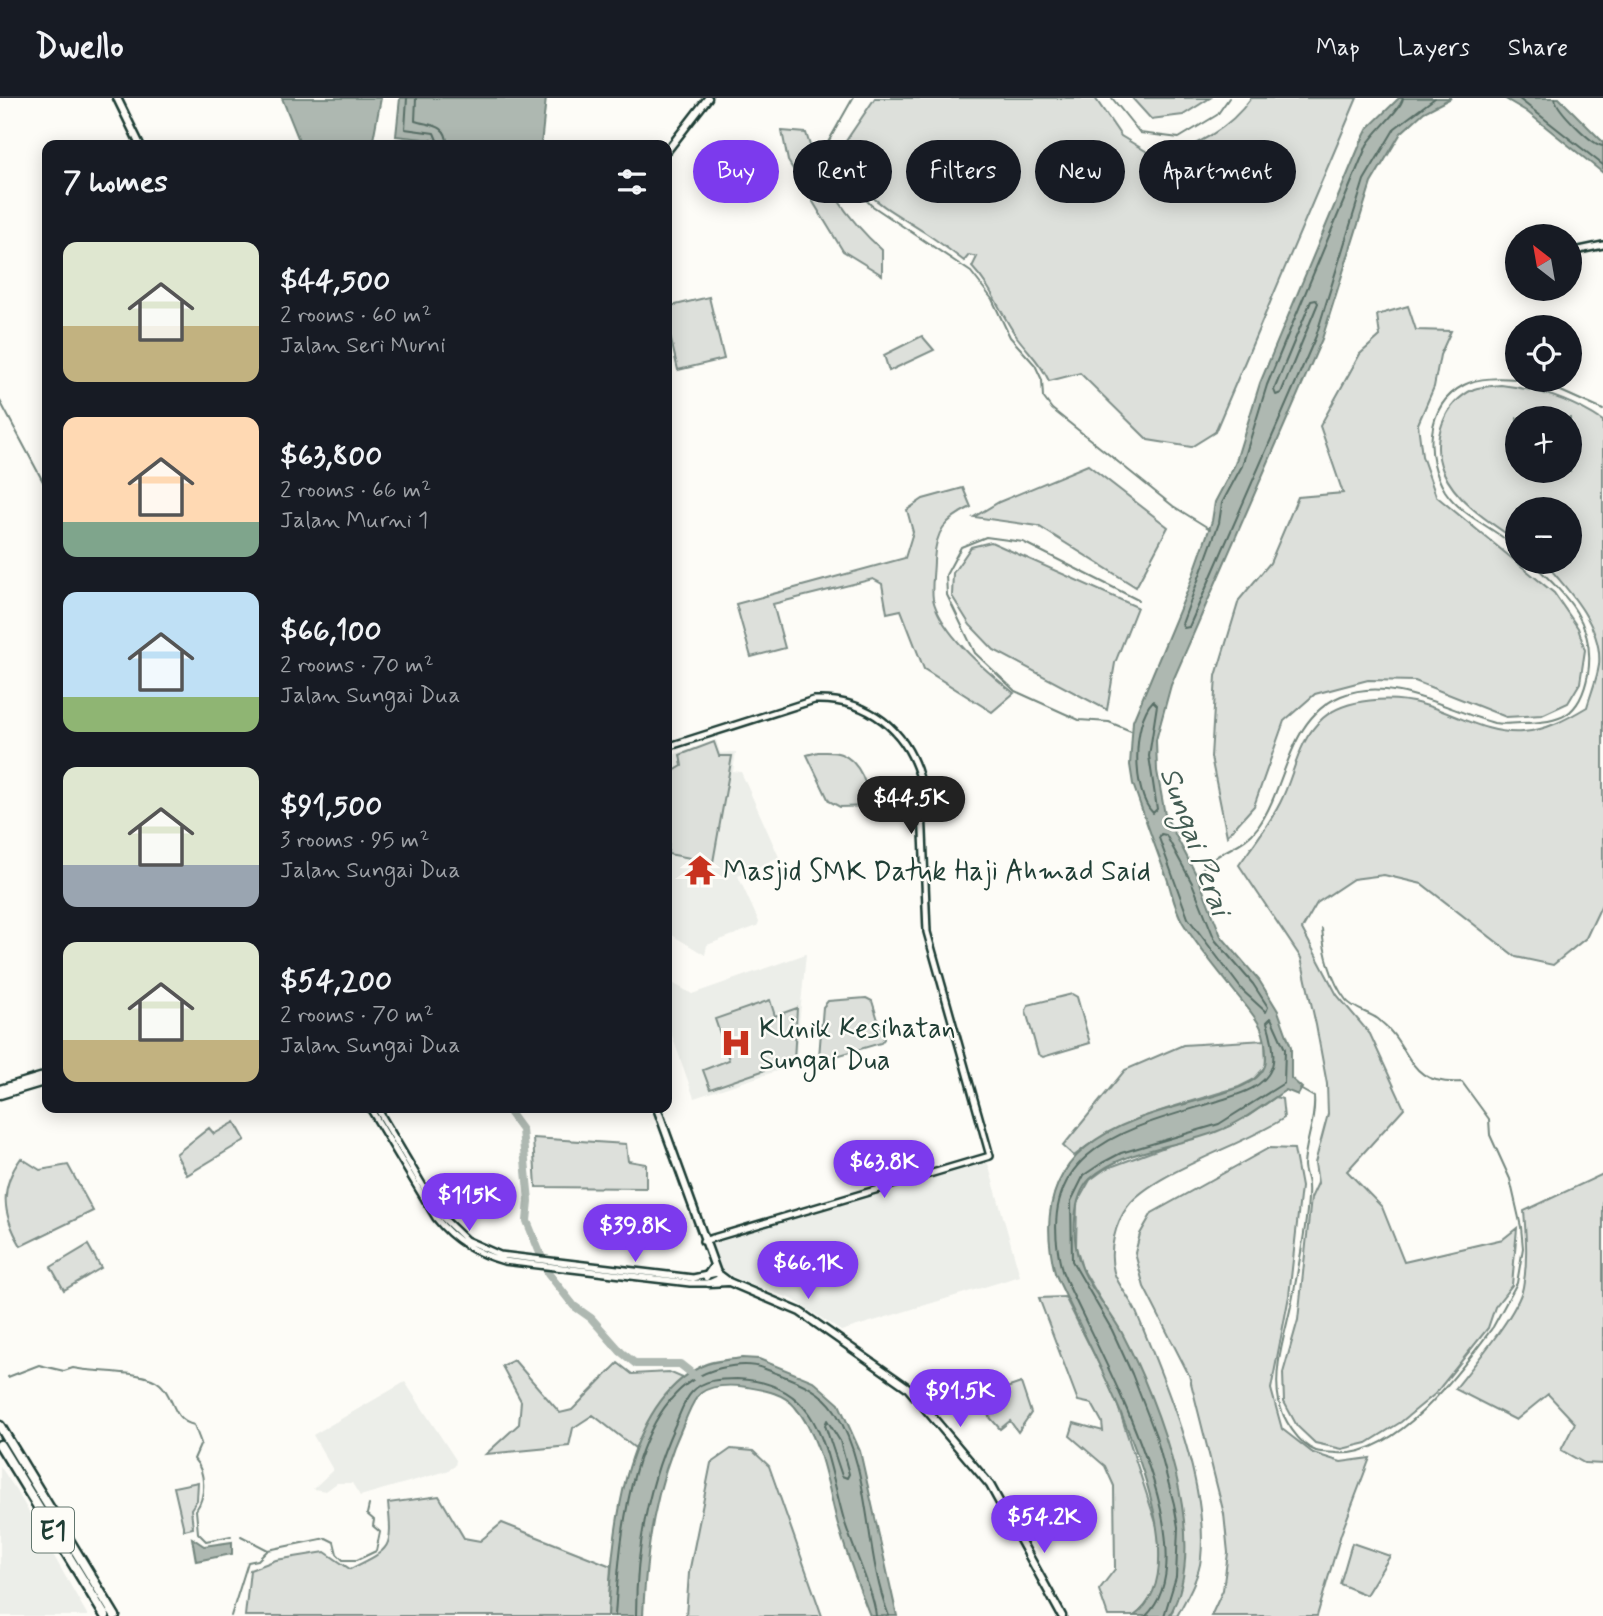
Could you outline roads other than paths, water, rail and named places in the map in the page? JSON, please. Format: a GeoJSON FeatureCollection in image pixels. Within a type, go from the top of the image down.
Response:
{"type":"FeatureCollection","features":[{"type":"Feature","properties":{"kind":"highway","name":"E1"},"geometry":{"type":"LineString","coordinates":[[0,1426],[115,1616]]}},
{"type":"Feature","properties":{"kind":"highway","name":"E1"},"geometry":{"type":"LineString","coordinates":[[0,1445],[105,1616]]}},
{"type":"Feature","properties":{"kind":"main road"},"geometry":{"type":"LineString","coordinates":[[117,98],[138,140]]}},
{"type":"Feature","properties":{"kind":"main road"},"geometry":{"type":"LineString","coordinates":[[672,145],[708,98]]}},
{"type":"Feature","properties":{"kind":"main road"},"geometry":{"type":"LineString","coordinates":[[0,1092],[42,1079]]}},
{"type":"Feature","properties":{"kind":"main road"},"geometry":{"type":"LineString","coordinates":[[659,1113],[703,1241],[717,1272],[729,1282],[800,1312],[907,1387],[990,1485],[1062,1616]]}},
{"type":"Feature","properties":{"kind":"main road"},"geometry":{"type":"LineString","coordinates":[[708,1280],[717,1272]]}},
{"type":"Feature","properties":{"kind":"main road"},"geometry":{"type":"LineString","coordinates":[[708,1280],[729,1282]]}},
{"type":"Feature","properties":{"kind":"street"},"geometry":{"type":"LineString","coordinates":[[1582,250],[1603,245]]}},
{"type":"Feature","properties":{"kind":"street"},"geometry":{"type":"LineString","coordinates":[[672,745],[814,700],[835,700],[860,706],[886,722],[900,736],[915,762],[921,782],[928,932],[990,1156],[703,1241]]}},
{"type":"Feature","properties":{"kind":"street"},"geometry":{"type":"LineString","coordinates":[[373,1113],[443,1227],[478,1253],[525,1261],[708,1280],[717,1272]]}},
{"type":"Feature","properties":{"kind":"street"},"geometry":{"type":"LineString","coordinates":[[380,1113],[448,1224],[480,1248],[525,1261]]}},
{"type":"Feature","properties":{"kind":"water"},"geometry":{"type":"Polygon","coordinates":[[[282,98],[381,98],[373,140],[299,140],[282,98]]]}},
{"type":"Feature","properties":{"kind":"water"},"geometry":{"type":"Polygon","coordinates":[[[400,98],[546,98],[542,140],[432,140],[396,136],[400,98]]]}},
{"type":"Feature","properties":{"kind":"water"},"geometry":{"type":"Polygon","coordinates":[[[1399,98],[1451,98],[1424,112],[1401,133],[1371,183],[1322,339],[1171,685],[1156,740],[1157,771],[1165,815],[1199,880],[1221,936],[1259,980],[1278,1011],[1291,1047],[1291,1078],[1302,1088],[1298,1095],[1286,1090],[1245,1118],[1218,1131],[1118,1161],[1090,1179],[1080,1196],[1075,1218],[1079,1260],[1087,1279],[1122,1333],[1151,1396],[1176,1473],[1183,1513],[1185,1551],[1181,1586],[1169,1616],[1134,1616],[1154,1588],[1159,1548],[1151,1501],[1135,1449],[1114,1396],[1055,1273],[1050,1211],[1067,1167],[1100,1137],[1142,1117],[1225,1093],[1254,1079],[1266,1060],[1266,1048],[1258,1021],[1195,941],[1178,913],[1133,784],[1130,765],[1133,721],[1187,592],[1212,521],[1215,502],[1235,464],[1260,383],[1361,142],[1368,128],[1399,98]]]}},
{"type":"Feature","properties":{"kind":"water"},"geometry":{"type":"Polygon","coordinates":[[[1504,98],[1559,98],[1603,142],[1603,173],[1526,111],[1504,98]]]}},
{"type":"Feature","properties":{"kind":"water"},"geometry":{"type":"Polygon","coordinates":[[[742,1358],[759,1359],[813,1381],[839,1404],[860,1451],[897,1616],[870,1616],[852,1569],[817,1446],[804,1419],[790,1402],[779,1395],[760,1389],[729,1386],[711,1388],[698,1396],[673,1448],[654,1518],[643,1616],[608,1616],[618,1514],[638,1443],[653,1412],[674,1386],[700,1367],[742,1358]]]}},
{"type":"Feature","properties":{"kind":"water"},"geometry":{"type":"Polygon","coordinates":[[[192,1538],[204,1546],[232,1542],[232,1554],[196,1561],[192,1538]]]}},
{"type":"Feature","properties":{"kind":"waterway"},"geometry":{"type":"LineString","coordinates":[[853,98],[827,144],[832,153],[838,156],[839,170],[871,205],[971,272],[992,299],[1010,337],[1035,365],[1042,380],[1043,397],[1052,409],[1173,506],[1210,529]]}},
{"type":"Feature","properties":{"kind":"waterway"},"geometry":{"type":"LineString","coordinates":[[1112,98],[1140,133],[1179,138],[1217,115],[1229,98]]}},
{"type":"Feature","properties":{"kind":"waterway"},"geometry":{"type":"LineString","coordinates":[[1505,378],[1476,381],[1451,394],[1441,406],[1432,434],[1434,463],[1445,491],[1460,508],[1505,540]]}},
{"type":"Feature","properties":{"kind":"waterway"},"geometry":{"type":"LineString","coordinates":[[1563,392],[1603,410]]}},
{"type":"Feature","properties":{"kind":"waterway"},"geometry":{"type":"LineString","coordinates":[[0,401],[42,480]]}},
{"type":"Feature","properties":{"kind":"waterway"},"geometry":{"type":"LineString","coordinates":[[1131,731],[1109,722],[1079,720],[1015,691],[975,653],[947,595],[946,575],[961,547],[986,537],[1023,542],[1138,600]]}},
{"type":"Feature","properties":{"kind":"waterway","name":"Sungai Perai"},"geometry":{"type":"LineString","coordinates":[[1197,875],[1213,859],[1252,835],[1268,810],[1290,754],[1309,720],[1323,706],[1341,696],[1360,691],[1399,692],[1501,724],[1535,723],[1566,715],[1580,700],[1588,674],[1587,639],[1576,611],[1544,574]]}},
{"type":"Feature","properties":{"kind":"waterway"},"geometry":{"type":"LineString","coordinates":[[1300,1089],[1314,1097],[1304,1165],[1308,1197],[1300,1256],[1277,1375],[1279,1401],[1292,1430],[1310,1448],[1337,1453],[1360,1451],[1382,1442],[1405,1427],[1446,1387],[1464,1365],[1493,1327],[1517,1283],[1523,1248],[1510,1179],[1490,1135],[1489,1119],[1462,1082],[1443,1082],[1429,1078],[1419,1071],[1390,1030],[1378,1019],[1346,1000],[1329,966],[1322,929]]}},
{"type":"Feature","properties":{"kind":"waterway"},"geometry":{"type":"LineString","coordinates":[[510,1113],[522,1130],[529,1201],[527,1221],[548,1273],[574,1306],[591,1318],[621,1352],[636,1364],[680,1364],[699,1379]]}},
{"type":"Feature","properties":{"kind":"waterway"},"geometry":{"type":"LineString","coordinates":[[8,1377],[39,1365],[64,1371],[73,1368],[153,1379],[165,1389],[181,1418],[194,1425],[201,1443],[194,1459],[203,1477],[202,1498],[196,1510],[198,1533],[206,1541],[231,1536]]}},
{"type":"Feature","properties":{"kind":"waterway"},"geometry":{"type":"LineString","coordinates":[[231,1616],[248,1562],[258,1560],[268,1550],[326,1538],[334,1542],[337,1554],[343,1560],[357,1560],[376,1551],[380,1532],[373,1526],[374,1520],[367,1514],[369,1505]]}},
{"type":"Feature","properties":{"kind":"waterway"},"geometry":{"type":"LineString","coordinates":[[241,1536],[268,1550]]}},
{"type":"Feature","properties":{"kind":"place","name":"Masjid SMK Datuk Haji Ahmad Said"},"geometry":{"type":"Point","coordinates":[700,870]}},
{"type":"Feature","properties":{"kind":"place","name":"Klinik Kesihatan Sungai Dua"},"geometry":{"type":"Point","coordinates":[736,1043]}}]}
